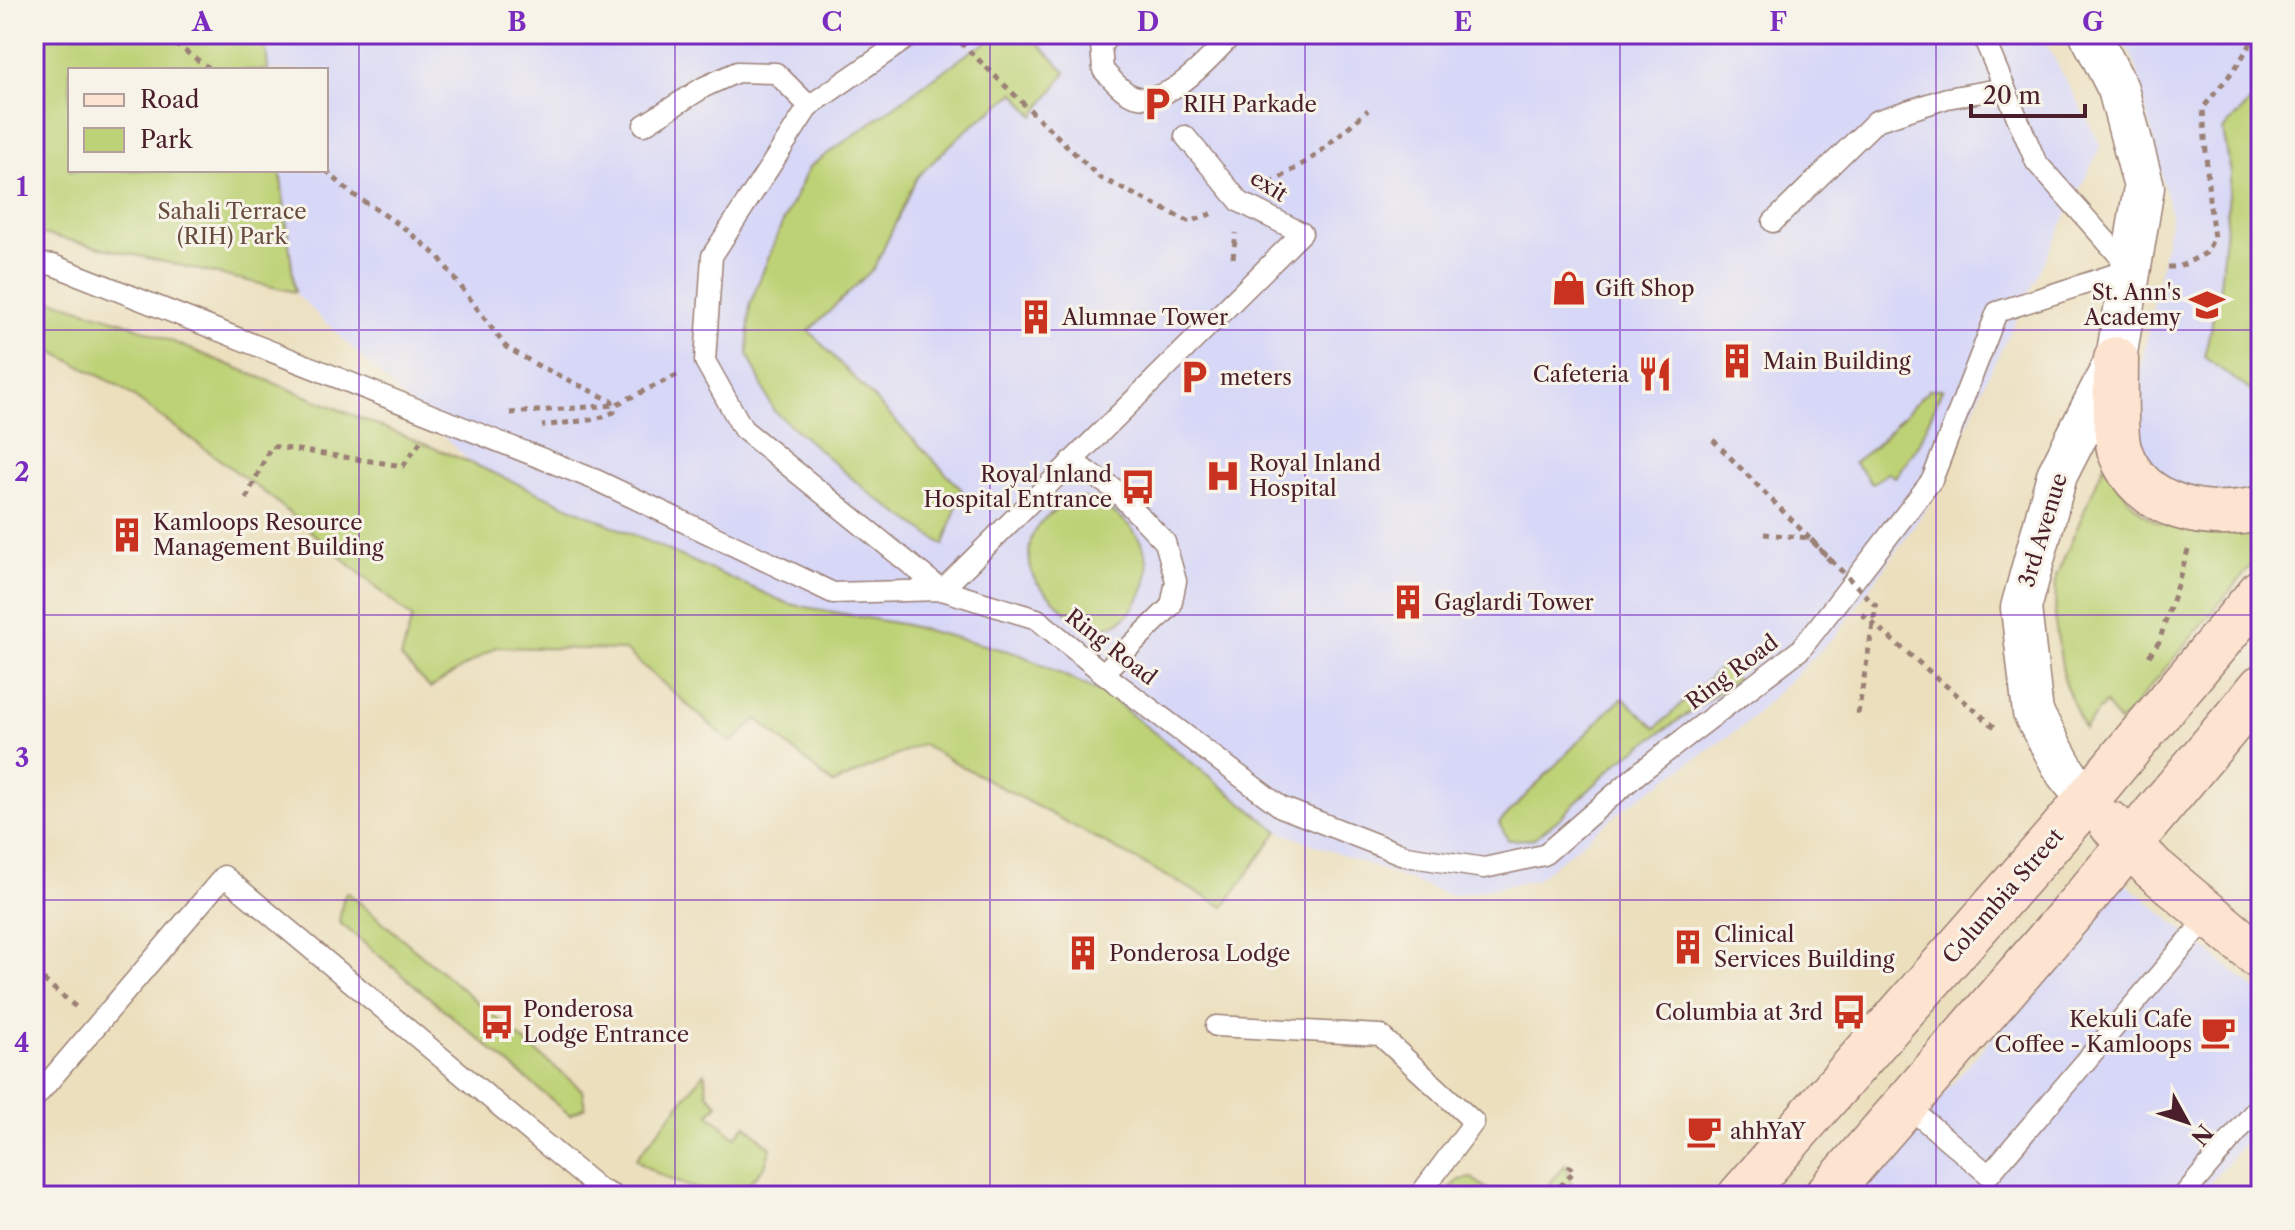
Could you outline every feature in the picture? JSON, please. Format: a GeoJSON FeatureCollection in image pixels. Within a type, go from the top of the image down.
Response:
{"type":"FeatureCollection","features":[{"type":"Feature","properties":{"kind":"main road"},"geometry":{"type":"LineString","coordinates":[[2116,359],[2119,451],[2137,481],[2160,502],[2193,510],[2239,514],[2261,508]]}},
{"type":"Feature","properties":{"kind":"main road","name":"Columbia Street"},"geometry":{"type":"LineString","coordinates":[[1740,1196],[2087,799],[2261,591]]}},
{"type":"Feature","properties":{"kind":"main road"},"geometry":{"type":"LineString","coordinates":[[1826,1196],[2130,844],[2261,687]]}},
{"type":"Feature","properties":{"kind":"main road","name":"3rd Avenue"},"geometry":{"type":"LineString","coordinates":[[2087,799],[2153,868],[2261,958]]}},
{"type":"Feature","properties":{"kind":"street","name":"3rd Avenue"},"geometry":{"type":"LineString","coordinates":[[2087,799],[2066,773],[2033,713],[2021,608],[2057,475],[2116,359],[2144,187],[2118,89],[2090,34]]}},
{"type":"Feature","properties":{"kind":"lane","name":"Ring Road"},"geometry":{"type":"LineString","coordinates":[[913,34],[809,106],[712,256],[705,361],[743,429],[942,590],[1037,619],[1103,673],[1281,807],[1406,856],[1484,868],[1544,855],[1639,773],[1801,649],[1932,480],[1997,312],[2131,269]]}},
{"type":"Feature","properties":{"kind":"lane"},"geometry":{"type":"LineString","coordinates":[[1111,34],[1101,45],[1103,70],[1127,93],[1153,98],[1180,86],[1233,34]]}},
{"type":"Feature","properties":{"kind":"lane"},"geometry":{"type":"LineString","coordinates":[[1982,34],[2036,162],[2131,269]]}},
{"type":"Feature","properties":{"kind":"lane"},"geometry":{"type":"LineString","coordinates":[[644,125],[704,87],[737,72],[776,73],[809,106]]}},
{"type":"Feature","properties":{"kind":"lane"},"geometry":{"type":"LineString","coordinates":[[1773,222],[1876,121],[1947,98],[2005,88]]}},
{"type":"Feature","properties":{"kind":"lane","name":"exit"},"geometry":{"type":"LineString","coordinates":[[1071,461],[1302,233],[1240,202],[1185,136]]}},
{"type":"Feature","properties":{"kind":"lane"},"geometry":{"type":"LineString","coordinates":[[34,263],[53,265],[596,480],[833,593],[942,590],[1071,461],[1113,488],[1165,542],[1176,581],[1171,606],[1103,673]]}},
{"type":"Feature","properties":{"kind":"lane"},"geometry":{"type":"LineString","coordinates":[[34,1099],[224,876],[599,1189],[614,1196]]}},
{"type":"Feature","properties":{"kind":"lane"},"geometry":{"type":"LineString","coordinates":[[1905,1104],[1989,1175],[2209,916]]}},
{"type":"Feature","properties":{"kind":"lane"},"geometry":{"type":"LineString","coordinates":[[1216,1026],[1380,1035],[1474,1122],[1419,1196]]}},
{"type":"Feature","properties":{"kind":"lane"},"geometry":{"type":"LineString","coordinates":[[2183,1196],[2261,1104]]}},
{"type":"Feature","properties":{"kind":"path"},"geometry":{"type":"LineString","coordinates":[[153,34],[172,42],[209,68]]}},
{"type":"Feature","properties":{"kind":"path"},"geometry":{"type":"LineString","coordinates":[[952,34],[1099,177],[1190,222],[1240,202],[1314,157],[1368,110]]}},
{"type":"Feature","properties":{"kind":"path"},"geometry":{"type":"LineString","coordinates":[[2131,269],[2179,267],[2206,253],[2214,238],[2203,108],[2236,67],[2257,34]]}},
{"type":"Feature","properties":{"kind":"path"},"geometry":{"type":"LineString","coordinates":[[328,172],[348,191],[403,227],[438,256],[506,347],[612,401],[614,412],[597,419],[540,427],[505,444]]}},
{"type":"Feature","properties":{"kind":"path"},"geometry":{"type":"LineString","coordinates":[[1222,269],[1233,258],[1240,202]]}},
{"type":"Feature","properties":{"kind":"path"},"geometry":{"type":"LineString","coordinates":[[1713,440],[1876,606],[1858,714]]}},
{"type":"Feature","properties":{"kind":"path"},"geometry":{"type":"LineString","coordinates":[[1764,534],[1810,538]]}},
{"type":"Feature","properties":{"kind":"path"},"geometry":{"type":"LineString","coordinates":[[2142,666],[2159,642],[2189,547]]}},
{"type":"Feature","properties":{"kind":"path"},"geometry":{"type":"LineString","coordinates":[[1856,608],[1999,731]]}},
{"type":"Feature","properties":{"kind":"path"},"geometry":{"type":"LineString","coordinates":[[34,972],[68,1000]]}},
{"type":"Feature","properties":{"kind":"path"},"geometry":{"type":"LineString","coordinates":[[1552,1196],[1574,1171],[1566,1164]]}},
{"type":"Feature","properties":{"kind":"shaded area","name":"Royal Inland Hospital"},"geometry":{"type":"Polygon","coordinates":[[[265,34],[2041,34],[2101,146],[1985,382],[1940,489],[1837,634],[1743,726],[1626,807],[1536,880],[1451,896],[1278,831],[1108,696],[1019,654],[906,625],[789,604],[471,463],[295,293],[280,172],[328,172],[328,68],[268,68],[265,34]]]}},
{"type":"Feature","properties":{"kind":"shaded area","name":"St. Ann's Academy"},"geometry":{"type":"Polygon","coordinates":[[[2119,34],[2261,34],[2261,490],[2213,494],[2158,480],[2138,445],[2136,393],[2171,216],[2135,62],[2119,34]]]}},
{"type":"Feature","properties":{"kind":"shaded area"},"geometry":{"type":"Polygon","coordinates":[[[2124,882],[2261,994],[2261,1124],[2198,1196],[1857,1196],[2124,882]]]}},
{"type":"Feature","properties":{"kind":"green space","name":"Sahali Terrace (RIH) Park"},"geometry":{"type":"Polygon","coordinates":[[[34,34],[265,34],[268,68],[68,68],[68,172],[280,172],[295,292],[34,232],[34,34]]]}},
{"type":"Feature","properties":{"kind":"green space"},"geometry":{"type":"Polygon","coordinates":[[[1002,34],[1029,34],[1066,72],[1034,116],[1015,93],[964,132],[917,177],[875,267],[809,331],[962,490],[944,545],[868,492],[773,410],[748,354],[750,304],[809,167],[970,52],[1002,34]]]}},
{"type":"Feature","properties":{"kind":"green space"},"geometry":{"type":"Polygon","coordinates":[[[2261,91],[2261,398],[2204,357],[2220,286],[2231,173],[2223,130],[2261,91]]]}},
{"type":"Feature","properties":{"kind":"green space"},"geometry":{"type":"Polygon","coordinates":[[[34,295],[124,322],[471,463],[789,604],[906,625],[1019,654],[1108,696],[1278,831],[1224,907],[921,744],[833,784],[757,719],[731,743],[625,650],[496,647],[430,688],[401,658],[412,618],[272,498],[119,386],[34,342],[34,295]]]}},
{"type":"Feature","properties":{"kind":"green space"},"geometry":{"type":"Polygon","coordinates":[[[1929,389],[1942,389],[1919,444],[1895,477],[1888,473],[1872,484],[1854,462],[1875,446],[1929,389]]]}},
{"type":"Feature","properties":{"kind":"green space"},"geometry":{"type":"Polygon","coordinates":[[[2104,465],[2133,503],[2147,516],[2167,526],[2221,529],[2261,525],[2261,554],[2120,723],[2105,703],[2084,729],[2065,684],[2055,623],[2056,577],[2104,465]]]}},
{"type":"Feature","properties":{"kind":"green space"},"geometry":{"type":"Polygon","coordinates":[[[1084,498],[1116,514],[1139,539],[1146,554],[1148,570],[1145,587],[1136,604],[1116,624],[1093,626],[1082,622],[1061,607],[1032,573],[1029,558],[1033,534],[1048,515],[1084,498]]]}},
{"type":"Feature","properties":{"kind":"green space"},"geometry":{"type":"Polygon","coordinates":[[[1723,665],[1737,679],[1617,763],[1559,819],[1533,839],[1508,840],[1499,823],[1613,706],[1623,698],[1656,728],[1723,665]]]}},
{"type":"Feature","properties":{"kind":"green space"},"geometry":{"type":"Polygon","coordinates":[[[347,892],[582,1090],[585,1107],[570,1115],[339,922],[347,892]]]}},
{"type":"Feature","properties":{"kind":"green space"},"geometry":{"type":"Polygon","coordinates":[[[705,1072],[707,1094],[718,1104],[709,1114],[735,1137],[746,1125],[771,1148],[765,1166],[737,1196],[684,1185],[636,1159],[705,1072]]]}},
{"type":"Feature","properties":{"kind":"green space"},"geometry":{"type":"Polygon","coordinates":[[[1566,1164],[1574,1196],[1539,1196],[1566,1164]]]}},
{"type":"Feature","properties":{"kind":"green space"},"geometry":{"type":"Polygon","coordinates":[[[1472,1178],[1496,1196],[1444,1196],[1459,1180],[1472,1178]]]}},
{"type":"Feature","properties":{"kind":"place","name":"RIH Parkade"},"geometry":{"type":"Point","coordinates":[1157,104]}},
{"type":"Feature","properties":{"kind":"place","name":"Gift Shop"},"geometry":{"type":"Point","coordinates":[1569,288]}},
{"type":"Feature","properties":{"kind":"place","name":"St. Ann's Academy"},"geometry":{"type":"Point","coordinates":[2207,305]}},
{"type":"Feature","properties":{"kind":"place","name":"Alumnae Tower"},"geometry":{"type":"Point","coordinates":[1036,317]}},
{"type":"Feature","properties":{"kind":"place","name":"Main Building"},"geometry":{"type":"Point","coordinates":[1737,361]}},
{"type":"Feature","properties":{"kind":"place","name":"Cafeteria"},"geometry":{"type":"Point","coordinates":[1655,374]}},
{"type":"Feature","properties":{"kind":"place","name":"meters"},"geometry":{"type":"Point","coordinates":[1194,377]}},
{"type":"Feature","properties":{"kind":"place","name":"Royal Inland Hospital"},"geometry":{"type":"Point","coordinates":[1223,476]}},
{"type":"Feature","properties":{"kind":"place","name":"Royal Inland Hospital Entrance"},"geometry":{"type":"Point","coordinates":[1138,487]}},
{"type":"Feature","properties":{"kind":"place","name":"Kamloops Resource Management Building"},"geometry":{"type":"Point","coordinates":[127,535]}},
{"type":"Feature","properties":{"kind":"place","name":"Gaglardi Tower"},"geometry":{"type":"Point","coordinates":[1408,602]}},
{"type":"Feature","properties":{"kind":"place","name":"Clinical Services Building"},"geometry":{"type":"Point","coordinates":[1688,947]}},
{"type":"Feature","properties":{"kind":"place","name":"Ponderosa Lodge"},"geometry":{"type":"Point","coordinates":[1083,953]}},
{"type":"Feature","properties":{"kind":"place","name":"Columbia at 3rd"},"geometry":{"type":"Point","coordinates":[1849,1012]}},
{"type":"Feature","properties":{"kind":"place","name":"Ponderosa Lodge Entrance"},"geometry":{"type":"Point","coordinates":[497,1022]}},
{"type":"Feature","properties":{"kind":"place","name":"Kekuli Cafe Coffee - Kamloops"},"geometry":{"type":"Point","coordinates":[2218,1032]}},
{"type":"Feature","properties":{"kind":"place","name":"ahhYaY"},"geometry":{"type":"Point","coordinates":[1704,1131]}}]}
